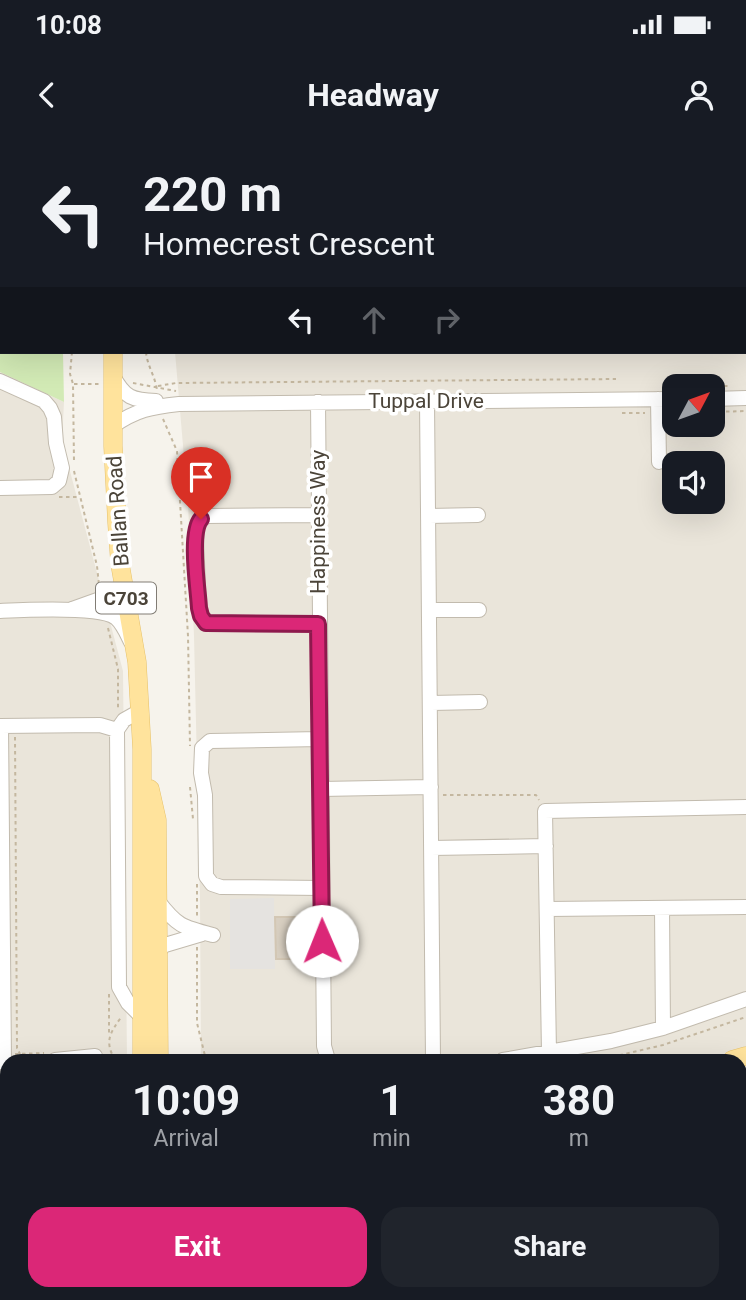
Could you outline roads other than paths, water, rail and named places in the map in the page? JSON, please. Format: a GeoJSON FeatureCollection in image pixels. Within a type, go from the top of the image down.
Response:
{"type":"FeatureCollection","features":[{"type":"Feature","properties":{"kind":"main road","name":"Ballan Road"},"geometry":{"type":"LineString","coordinates":[[113,354],[117,523],[135,650],[143,769],[142,1054]]}},
{"type":"Feature","properties":{"kind":"main road","name":"Ballan Road"},"geometry":{"type":"LineString","coordinates":[[143,769],[157,820],[161,1054]]}},
{"type":"Feature","properties":{"kind":"street","name":"Tuppal Drive"},"geometry":{"type":"LineString","coordinates":[[113,376],[123,393],[134,400],[177,398],[318,402],[662,397]]}},
{"type":"Feature","properties":{"kind":"street"},"geometry":{"type":"LineString","coordinates":[[0,381],[44,401],[52,412],[62,468],[59,481],[52,486],[0,488]]}},
{"type":"Feature","properties":{"kind":"street","name":"Tuppal Drive"},"geometry":{"type":"LineString","coordinates":[[113,426],[159,398]]}},
{"type":"Feature","properties":{"kind":"street"},"geometry":{"type":"LineString","coordinates":[[725,399],[746,398]]}},
{"type":"Feature","properties":{"kind":"street"},"geometry":{"type":"LineString","coordinates":[[657,399],[659,462]]}},
{"type":"Feature","properties":{"kind":"street"},"geometry":{"type":"LineString","coordinates":[[427,401],[433,1054]]}},
{"type":"Feature","properties":{"kind":"street","name":"Happiness Way"},"geometry":{"type":"LineString","coordinates":[[318,402],[321,888],[326,1054]]}},
{"type":"Feature","properties":{"kind":"street"},"geometry":{"type":"LineString","coordinates":[[318,515],[206,516],[197,523],[195,539],[199,608],[206,623],[318,624]]}},
{"type":"Feature","properties":{"kind":"street"},"geometry":{"type":"LineString","coordinates":[[429,516],[478,515]]}},
{"type":"Feature","properties":{"kind":"street"},"geometry":{"type":"LineString","coordinates":[[0,611],[71,610],[103,606],[125,590]]}},
{"type":"Feature","properties":{"kind":"street"},"geometry":{"type":"LineString","coordinates":[[103,606],[119,621],[135,650]]}},
{"type":"Feature","properties":{"kind":"street"},"geometry":{"type":"LineString","coordinates":[[430,610],[479,610]]}},
{"type":"Feature","properties":{"kind":"street"},"geometry":{"type":"LineString","coordinates":[[430,703],[480,702]]}},
{"type":"Feature","properties":{"kind":"street"},"geometry":{"type":"LineString","coordinates":[[4,1054],[1,729],[100,724],[119,726],[140,711]]}},
{"type":"Feature","properties":{"kind":"street"},"geometry":{"type":"LineString","coordinates":[[119,726],[119,987],[128,1003],[143,1018]]}},
{"type":"Feature","properties":{"kind":"street"},"geometry":{"type":"LineString","coordinates":[[320,739],[210,741],[202,748],[201,773],[205,795],[206,876],[212,884],[221,887],[321,888]]}},
{"type":"Feature","properties":{"kind":"street"},"geometry":{"type":"LineString","coordinates":[[321,789],[431,791]]}},
{"type":"Feature","properties":{"kind":"street"},"geometry":{"type":"LineString","coordinates":[[549,1053],[545,811],[746,807]]}},
{"type":"Feature","properties":{"kind":"street"},"geometry":{"type":"LineString","coordinates":[[431,848],[546,846]]}},
{"type":"Feature","properties":{"kind":"street"},"geometry":{"type":"LineString","coordinates":[[158,901],[174,922],[203,933],[164,945],[158,951]]}},
{"type":"Feature","properties":{"kind":"street"},"geometry":{"type":"LineString","coordinates":[[547,909],[746,907]]}},
{"type":"Feature","properties":{"kind":"street"},"geometry":{"type":"LineString","coordinates":[[662,908],[663,1028]]}},
{"type":"Feature","properties":{"kind":"street"},"geometry":{"type":"LineString","coordinates":[[542,1054],[663,1028],[746,999]]}}]}
